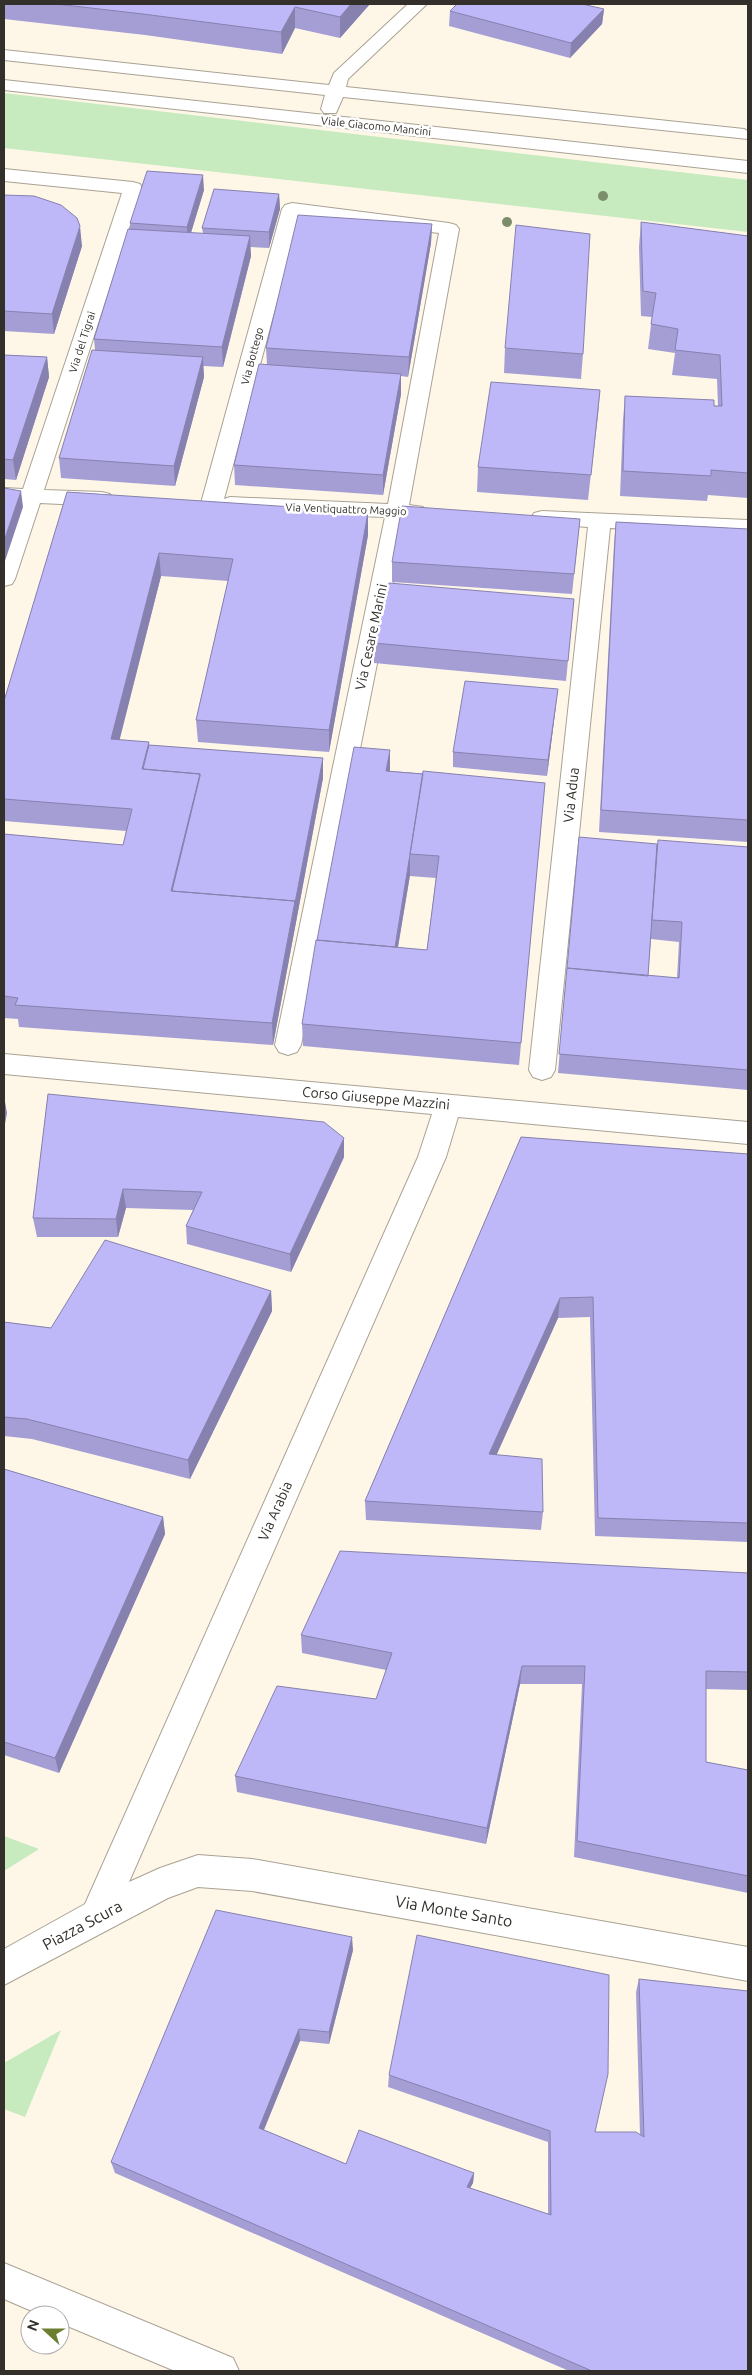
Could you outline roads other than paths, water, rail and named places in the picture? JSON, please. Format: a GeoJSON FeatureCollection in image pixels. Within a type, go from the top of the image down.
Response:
{"type":"FeatureCollection","features":[{"type":"Feature","properties":{"kind":"street"},"geometry":{"type":"LineString","coordinates":[[326,120],[340,76],[418,4]]}},
{"type":"Feature","properties":{"kind":"street"},"geometry":{"type":"LineString","coordinates":[[4,55],[604,120],[745,127],[742,167]]}},
{"type":"Feature","properties":{"kind":"street","name":"Viale Giacomo Mancini"},"geometry":{"type":"LineString","coordinates":[[4,85],[742,167]]}},
{"type":"Feature","properties":{"kind":"street"},"geometry":{"type":"LineString","coordinates":[[594,150],[604,120]]}},
{"type":"Feature","properties":{"kind":"street","name":"Via del Tigrai"},"geometry":{"type":"LineString","coordinates":[[4,175],[133,188],[4,579]]}},
{"type":"Feature","properties":{"kind":"street","name":"Via Bottego"},"geometry":{"type":"LineString","coordinates":[[203,503],[292,209],[449,229]]}},
{"type":"Feature","properties":{"kind":"street","name":"Via Cesare Marini"},"geometry":{"type":"LineString","coordinates":[[288,1045],[397,511],[449,229]]}},
{"type":"Feature","properties":{"kind":"street"},"geometry":{"type":"LineString","coordinates":[[4,495],[126,500]]}},
{"type":"Feature","properties":{"kind":"street","name":"Via Ventiquattro Maggio"},"geometry":{"type":"LineString","coordinates":[[203,503],[435,512]]}},
{"type":"Feature","properties":{"kind":"street"},"geometry":{"type":"LineString","coordinates":[[522,517],[748,527]]}},
{"type":"Feature","properties":{"kind":"street","name":"Via Adua"},"geometry":{"type":"LineString","coordinates":[[542,1070],[600,520]]}},
{"type":"Feature","properties":{"kind":"street","name":"Corso Giuseppe Mazzini"},"geometry":{"type":"LineString","coordinates":[[4,1064],[748,1132]]}},
{"type":"Feature","properties":{"kind":"street","name":"Via Arabia"},"geometry":{"type":"LineString","coordinates":[[97,1916],[432,1157],[448,1105]]}},
{"type":"Feature","properties":{"kind":"street","name":"Via Monte Santo"},"geometry":{"type":"LineString","coordinates":[[160,1884],[198,1871],[252,1875],[748,1964]]}},
{"type":"Feature","properties":{"kind":"street","name":"Piazza Scura"},"geometry":{"type":"LineString","coordinates":[[4,1968],[97,1916],[160,1884]]}},
{"type":"Feature","properties":{"kind":"street"},"geometry":{"type":"LineString","coordinates":[[4,2280],[220,2371]]}}]}
